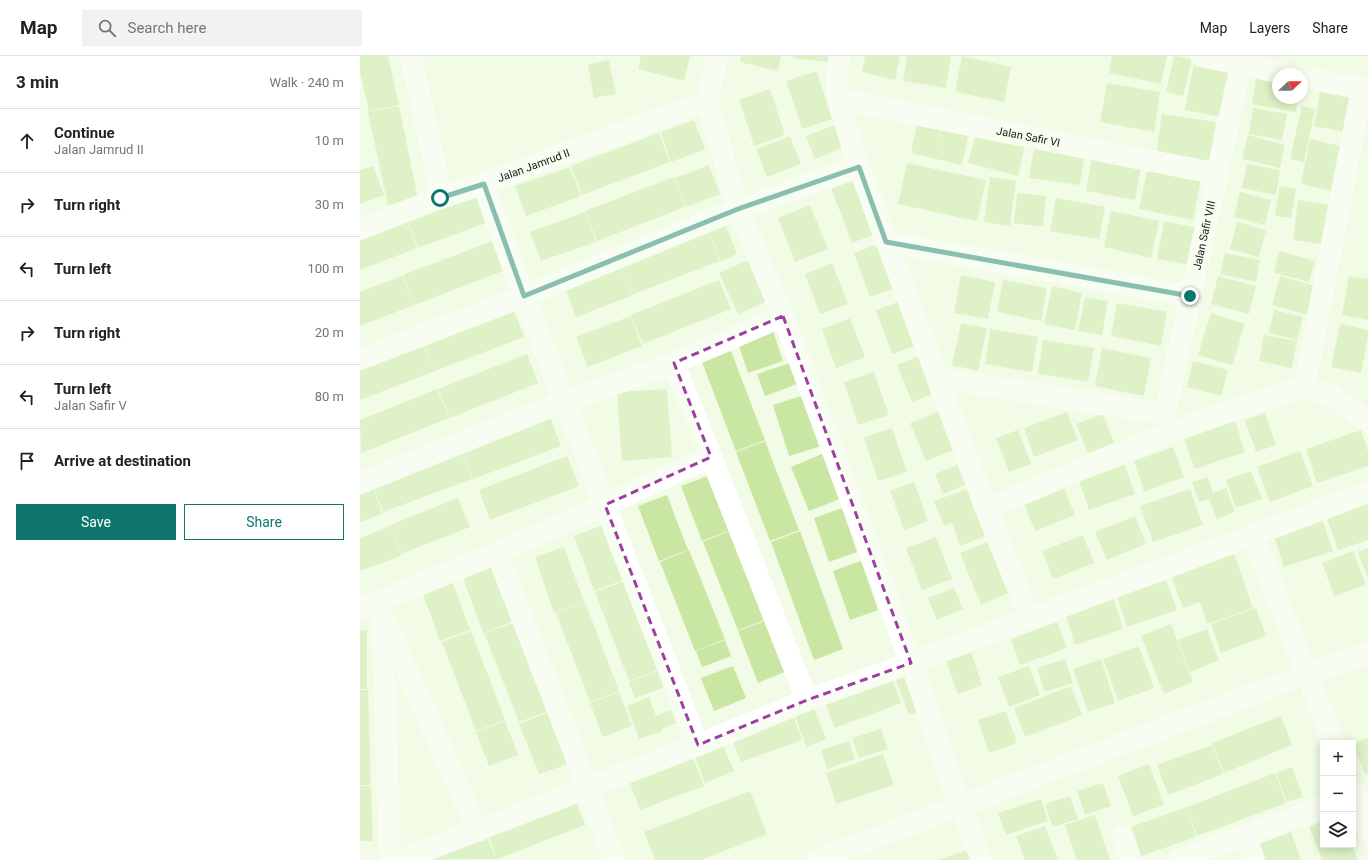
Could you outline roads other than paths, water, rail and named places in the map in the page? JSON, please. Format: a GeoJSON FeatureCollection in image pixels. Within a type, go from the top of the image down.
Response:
{"type":"FeatureCollection","features":[{"type":"Feature","properties":{"kind":"street"},"geometry":{"type":"LineString","coordinates":[[411,56],[439,184],[440,198]]}},
{"type":"Feature","properties":{"kind":"street"},"geometry":{"type":"LineString","coordinates":[[716,56],[707,101],[738,209],[783,316],[910,663],[960,805],[982,860]]}},
{"type":"Feature","properties":{"kind":"street"},"geometry":{"type":"LineString","coordinates":[[840,56],[836,80],[838,99],[859,167],[986,509],[1030,618]]}},
{"type":"Feature","properties":{"kind":"street"},"geometry":{"type":"LineString","coordinates":[[1201,56],[1243,60],[1272,69]]}},
{"type":"Feature","properties":{"kind":"street","name":"Jalan Safir VIII"},"geometry":{"type":"LineString","coordinates":[[1168,423],[1190,296],[1243,60]]}},
{"type":"Feature","properties":{"kind":"street"},"geometry":{"type":"LineString","coordinates":[[1304,388],[1365,89],[1308,78]]}},
{"type":"Feature","properties":{"kind":"street","name":"Jalan Safir VI"},"geometry":{"type":"LineString","coordinates":[[838,99],[1218,174]]}},
{"type":"Feature","properties":{"kind":"street","name":"Jalan Jamrud II"},"geometry":{"type":"LineString","coordinates":[[360,230],[440,198],[484,184],[707,101]]}},
{"type":"Feature","properties":{"kind":"street"},"geometry":{"type":"LineString","coordinates":[[360,359],[524,296],[738,209],[859,167]]}},
{"type":"Feature","properties":{"kind":"street"},"geometry":{"type":"LineString","coordinates":[[484,184],[524,296],[698,745]]}},
{"type":"Feature","properties":{"kind":"street"},"geometry":{"type":"LineString","coordinates":[[886,242],[1190,296]]}},
{"type":"Feature","properties":{"kind":"street"},"geometry":{"type":"LineString","coordinates":[[360,483],[565,401],[674,363],[783,316]]}},
{"type":"Feature","properties":{"kind":"street"},"geometry":{"type":"LineString","coordinates":[[674,363],[807,700]]}},
{"type":"Feature","properties":{"kind":"street"},"geometry":{"type":"LineString","coordinates":[[938,378],[1168,423]]}},
{"type":"Feature","properties":{"kind":"street"},"geometry":{"type":"LineString","coordinates":[[986,509],[1168,423],[1304,388],[1330,394],[1368,422]]}},
{"type":"Feature","properties":{"kind":"street"},"geometry":{"type":"LineString","coordinates":[[373,610],[711,457]]}},
{"type":"Feature","properties":{"kind":"street"},"geometry":{"type":"LineString","coordinates":[[401,860],[698,745],[807,700],[1253,536],[1368,492]]}},
{"type":"Feature","properties":{"kind":"street"},"geometry":{"type":"LineString","coordinates":[[1253,536],[1333,740]]}},
{"type":"Feature","properties":{"kind":"street"},"geometry":{"type":"LineString","coordinates":[[497,553],[588,788],[614,860]]}},
{"type":"Feature","properties":{"kind":"street"},"geometry":{"type":"LineString","coordinates":[[373,610],[478,831]]}},
{"type":"Feature","properties":{"kind":"street"},"geometry":{"type":"LineString","coordinates":[[373,610],[390,860]]}},
{"type":"Feature","properties":{"kind":"street"},"geometry":{"type":"LineString","coordinates":[[816,860],[1306,674],[1368,654]]}},
{"type":"Feature","properties":{"kind":"street"},"geometry":{"type":"LineString","coordinates":[[1357,793],[1368,831]]}},
{"type":"Feature","properties":{"kind":"street"},"geometry":{"type":"LineString","coordinates":[[1179,860],[1320,809]]}},
{"type":"Feature","properties":{"kind":"street"},"geometry":{"type":"LineString","coordinates":[[1122,836],[1131,860]]}},
{"type":"Feature","properties":{"kind":"street"},"geometry":{"type":"LineString","coordinates":[[1245,836],[1254,860]]}}]}
